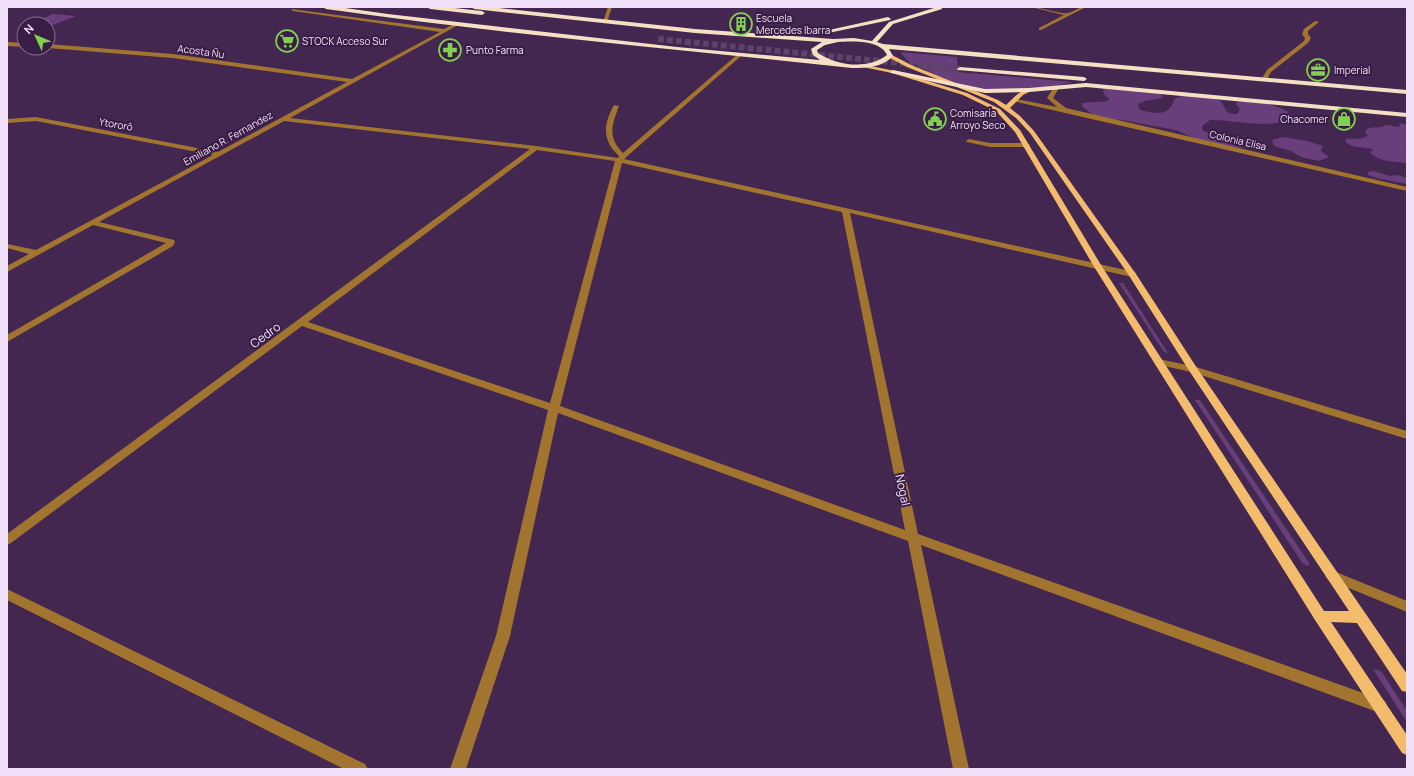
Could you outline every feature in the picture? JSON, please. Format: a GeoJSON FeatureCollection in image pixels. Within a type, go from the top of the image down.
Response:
{"type":"FeatureCollection","features":[{"type":"Feature","properties":{"kind":"highway"},"geometry":{"type":"LineString","coordinates":[[326,7],[458,24],[739,55],[838,64],[861,66],[881,62],[890,56],[890,52],[873,43],[845,40],[818,46],[814,50],[815,54],[827,62],[838,64]]}},
{"type":"Feature","properties":{"kind":"highway"},"geometry":{"type":"LineString","coordinates":[[372,7],[465,19],[605,34]]}},
{"type":"Feature","properties":{"kind":"highway"},"geometry":{"type":"LineString","coordinates":[[430,7],[664,34]]}},
{"type":"Feature","properties":{"kind":"highway"},"geometry":{"type":"LineString","coordinates":[[474,7],[605,22],[767,37],[836,41]]}},
{"type":"Feature","properties":{"kind":"highway"},"geometry":{"type":"LineString","coordinates":[[873,43],[891,23],[940,8]]}},
{"type":"Feature","properties":{"kind":"highway"},"geometry":{"type":"LineString","coordinates":[[767,37],[824,34],[888,19],[859,29],[845,40]]}},
{"type":"Feature","properties":{"kind":"highway"},"geometry":{"type":"LineString","coordinates":[[885,29],[889,39],[893,42],[916,50]]}},
{"type":"Feature","properties":{"kind":"highway"},"geometry":{"type":"LineString","coordinates":[[881,46],[1407,92]]}},
{"type":"Feature","properties":{"kind":"highway"},"geometry":{"type":"LineString","coordinates":[[960,61],[1407,98]]}},
{"type":"Feature","properties":{"kind":"highway"},"geometry":{"type":"LineString","coordinates":[[960,69],[1328,100]]}},
{"type":"Feature","properties":{"kind":"highway"},"geometry":{"type":"LineString","coordinates":[[892,72],[966,88],[991,91],[1030,90],[1086,85],[1407,115]]}},
{"type":"Feature","properties":{"kind":"main road"},"geometry":{"type":"LineString","coordinates":[[890,56],[916,69],[990,98],[1007,108],[1032,132],[1132,274],[1193,369],[1407,686]]}},
{"type":"Feature","properties":{"kind":"main road"},"geometry":{"type":"LineString","coordinates":[[861,66],[892,72],[965,94],[998,110],[1018,130],[1098,265],[1158,362],[1320,616],[1407,748]]}},
{"type":"Feature","properties":{"kind":"main road"},"geometry":{"type":"LineString","coordinates":[[1007,108],[1023,93],[1030,90]]}},
{"type":"Feature","properties":{"kind":"main road"},"geometry":{"type":"LineString","coordinates":[[1320,616],[1360,617]]}},
{"type":"Feature","properties":{"kind":"street"},"geometry":{"type":"LineString","coordinates":[[605,22],[610,7]]}},
{"type":"Feature","properties":{"kind":"street"},"geometry":{"type":"LineString","coordinates":[[1033,7],[1068,15]]}},
{"type":"Feature","properties":{"kind":"street"},"geometry":{"type":"LineString","coordinates":[[1040,29],[1084,7]]}},
{"type":"Feature","properties":{"kind":"street"},"geometry":{"type":"LineString","coordinates":[[293,10],[445,31]]}},
{"type":"Feature","properties":{"kind":"street"},"geometry":{"type":"LineString","coordinates":[[1264,80],[1269,71],[1306,42],[1308,38],[1305,34],[1306,30],[1316,22]]}},
{"type":"Feature","properties":{"kind":"street","name":"Emiliano R. Fernandez"},"geometry":{"type":"LineString","coordinates":[[7,269],[458,24]]}},
{"type":"Feature","properties":{"kind":"street","name":"Acosta Ñu"},"geometry":{"type":"LineString","coordinates":[[56,47],[173,56],[351,81]]}},
{"type":"Feature","properties":{"kind":"street"},"geometry":{"type":"LineString","coordinates":[[458,769],[503,636],[554,408],[621,158],[739,55]]}},
{"type":"Feature","properties":{"kind":"street"},"geometry":{"type":"LineString","coordinates":[[1056,88],[1052,92],[1050,98],[1064,110]]}},
{"type":"Feature","properties":{"kind":"street","name":"Colonia Elisa"},"geometry":{"type":"LineString","coordinates":[[1016,101],[1064,110],[1407,189]]}},
{"type":"Feature","properties":{"kind":"street"},"geometry":{"type":"LineString","coordinates":[[616,106],[608,125],[610,142],[621,158]]}},
{"type":"Feature","properties":{"kind":"street"},"geometry":{"type":"LineString","coordinates":[[283,119],[621,158],[845,210],[1098,265],[1132,274]]}},
{"type":"Feature","properties":{"kind":"street","name":"Ytororô"},"geometry":{"type":"LineString","coordinates":[[7,121],[36,120],[220,154]]}},
{"type":"Feature","properties":{"kind":"street"},"geometry":{"type":"LineString","coordinates":[[969,141],[990,145],[1027,145]]}},
{"type":"Feature","properties":{"kind":"street","name":"Cedro"},"geometry":{"type":"LineString","coordinates":[[7,540],[302,323],[536,148]]}},
{"type":"Feature","properties":{"kind":"street","name":"Nogal"},"geometry":{"type":"LineString","coordinates":[[845,210],[961,769]]}},
{"type":"Feature","properties":{"kind":"street"},"geometry":{"type":"LineString","coordinates":[[7,339],[170,244],[171,242],[93,223]]}},
{"type":"Feature","properties":{"kind":"street"},"geometry":{"type":"LineString","coordinates":[[7,246],[37,253]]}},
{"type":"Feature","properties":{"kind":"street"},"geometry":{"type":"LineString","coordinates":[[302,323],[554,408],[1380,706]]}},
{"type":"Feature","properties":{"kind":"street"},"geometry":{"type":"LineString","coordinates":[[1158,362],[1193,369],[1407,435]]}},
{"type":"Feature","properties":{"kind":"street"},"geometry":{"type":"LineString","coordinates":[[1331,574],[1407,606]]}},
{"type":"Feature","properties":{"kind":"street"},"geometry":{"type":"LineString","coordinates":[[7,594],[360,769]]}},
{"type":"Feature","properties":{"kind":"shaded area"},"geometry":{"type":"Polygon","coordinates":[[[53,14],[76,16],[56,24],[56,16],[48,16],[53,14]]]}},
{"type":"Feature","properties":{"kind":"shaded area"},"geometry":{"type":"Polygon","coordinates":[[[900,52],[957,57],[958,72],[1073,82],[1043,89],[979,89],[947,81],[907,60],[900,52]]]}},
{"type":"Feature","properties":{"kind":"shaded area"},"geometry":{"type":"Polygon","coordinates":[[[1104,88],[1159,93],[1163,96],[1162,98],[1145,101],[1138,104],[1140,110],[1156,113],[1165,112],[1169,109],[1174,99],[1186,95],[1203,95],[1221,101],[1226,111],[1230,113],[1237,114],[1240,109],[1236,104],[1237,102],[1251,102],[1280,108],[1292,115],[1285,120],[1276,123],[1253,124],[1210,120],[1202,126],[1202,129],[1205,132],[1239,137],[1251,143],[1252,146],[1249,148],[1225,147],[1201,141],[1176,130],[1122,120],[1107,119],[1093,115],[1082,106],[1082,103],[1108,101],[1109,98],[1105,96],[1103,90],[1104,88]]]}},
{"type":"Feature","properties":{"kind":"shaded area"},"geometry":{"type":"Polygon","coordinates":[[[1400,123],[1407,125],[1407,143],[1405,146],[1407,148],[1407,163],[1384,160],[1370,153],[1373,149],[1352,146],[1345,142],[1346,139],[1361,139],[1366,137],[1368,135],[1365,133],[1366,130],[1369,128],[1383,127],[1386,125],[1399,127],[1400,123]]]}},
{"type":"Feature","properties":{"kind":"shaded area"},"geometry":{"type":"Polygon","coordinates":[[[1283,137],[1307,141],[1323,146],[1321,151],[1329,157],[1319,161],[1301,157],[1291,151],[1274,146],[1272,140],[1283,137]]]}},
{"type":"Feature","properties":{"kind":"shaded area"},"geometry":{"type":"Polygon","coordinates":[[[1373,171],[1390,176],[1398,175],[1407,178],[1407,184],[1368,175],[1368,172],[1373,171]]]}},
{"type":"Feature","properties":{"kind":"shaded area"},"geometry":{"type":"Polygon","coordinates":[[[1119,283],[1123,283],[1168,353],[1164,352],[1119,283]]]}},
{"type":"Feature","properties":{"kind":"shaded area"},"geometry":{"type":"Polygon","coordinates":[[[1195,400],[1200,400],[1309,563],[1309,566],[1303,564],[1195,400]]]}},
{"type":"Feature","properties":{"kind":"shaded area"},"geometry":{"type":"Polygon","coordinates":[[[1373,669],[1381,671],[1407,711],[1407,722],[1373,669]]]}},
{"type":"Feature","properties":{"kind":"tunnel"},"geometry":{"type":"LineString","coordinates":[[658,39],[960,69]]}},
{"type":"Feature","properties":{"kind":"place","name":"Escuela Mercedes Ibarra"},"geometry":{"type":"Point","coordinates":[741,24]}},
{"type":"Feature","properties":{"kind":"place","name":"STOCK Acceso Sur"},"geometry":{"type":"Point","coordinates":[287,41]}},
{"type":"Feature","properties":{"kind":"place","name":"Punto Farma"},"geometry":{"type":"Point","coordinates":[450,50]}},
{"type":"Feature","properties":{"kind":"place","name":"Imperial"},"geometry":{"type":"Point","coordinates":[1318,70]}},
{"type":"Feature","properties":{"kind":"place","name":"Comisaría Arroyo Seco"},"geometry":{"type":"Point","coordinates":[935,119]}},
{"type":"Feature","properties":{"kind":"place","name":"Chacomer"},"geometry":{"type":"Point","coordinates":[1344,119]}}]}
